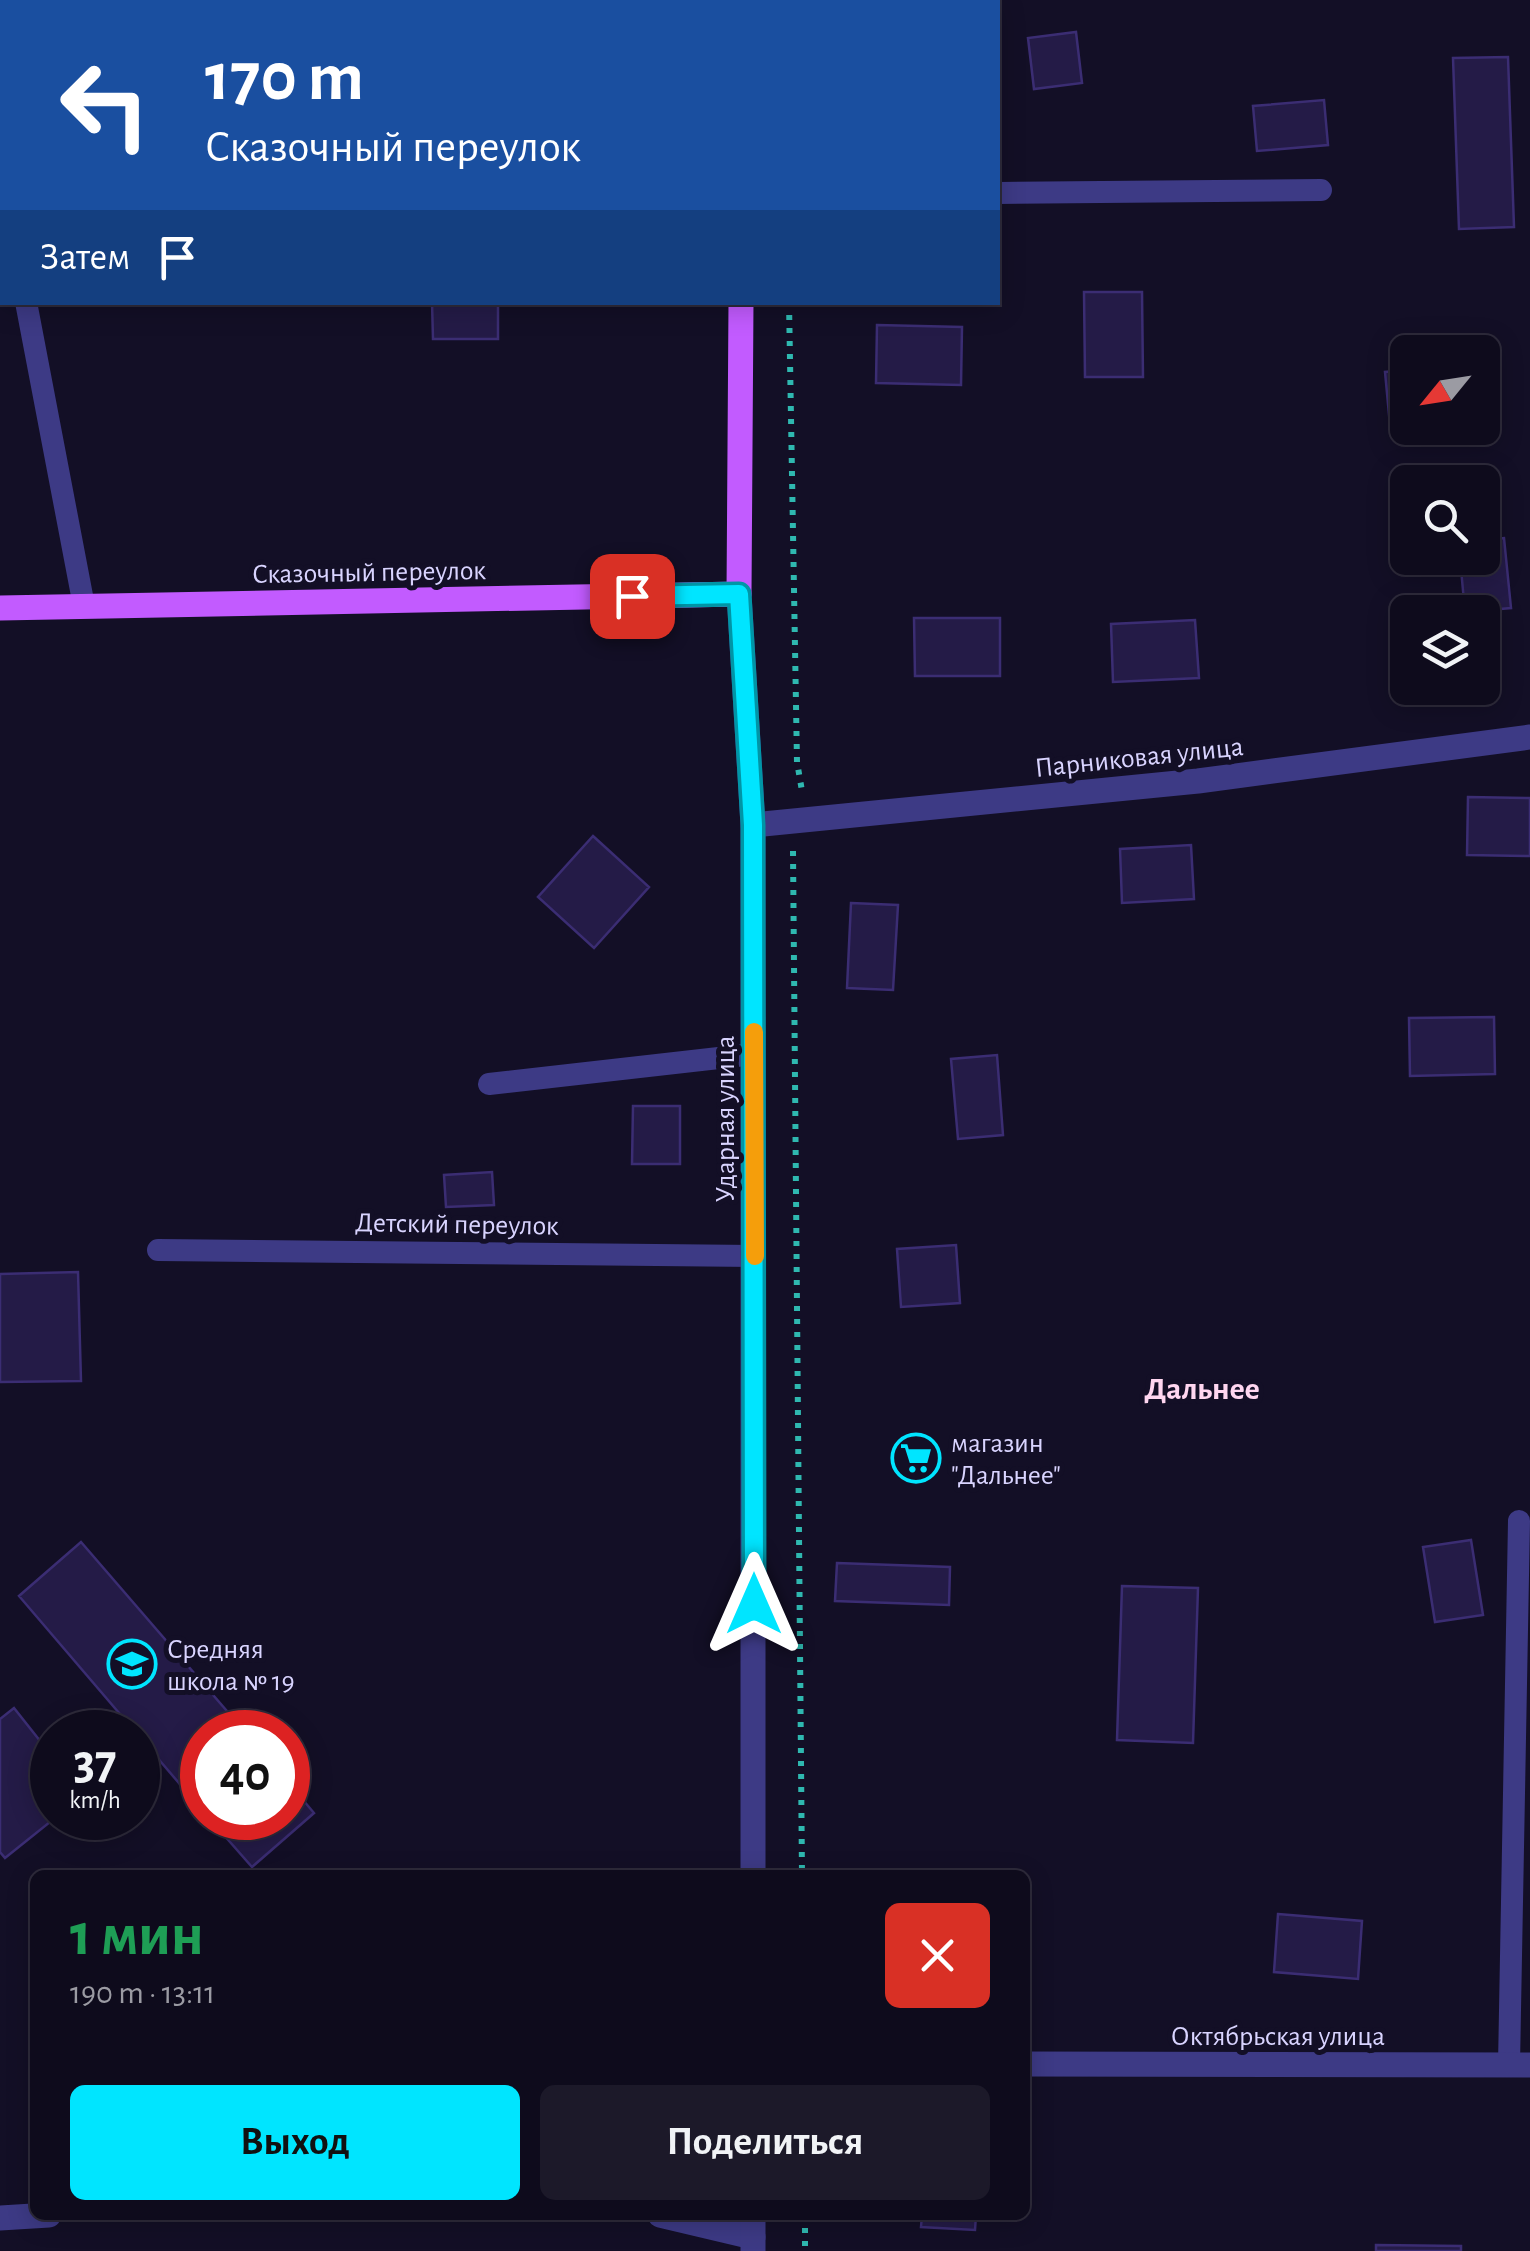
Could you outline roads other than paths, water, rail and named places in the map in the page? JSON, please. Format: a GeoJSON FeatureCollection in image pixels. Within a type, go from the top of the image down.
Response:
{"type":"FeatureCollection","features":[{"type":"Feature","properties":{"kind":"main road","name":"Ударная улица"},"geometry":{"type":"LineString","coordinates":[[739,594],[741,305]]}},
{"type":"Feature","properties":{"kind":"main road","name":"Сказочный переулок"},"geometry":{"type":"LineString","coordinates":[[0,608],[739,594]]}},
{"type":"Feature","properties":{"kind":"street","name":"Ударная улица"},"geometry":{"type":"LineString","coordinates":[[739,594],[753,825],[753,1870]]}},
{"type":"Feature","properties":{"kind":"street","name":"Парниковая улица"},"geometry":{"type":"LineString","coordinates":[[753,825],[1198,782],[1530,737]]}},
{"type":"Feature","properties":{"kind":"street","name":"Октябрьская улица"},"geometry":{"type":"LineString","coordinates":[[1030,2064],[1520,2065]]}},
{"type":"Feature","properties":{"kind":"street"},"geometry":{"type":"LineString","coordinates":[[0,2218],[30,2216]]}},
{"type":"Feature","properties":{"kind":"street"},"geometry":{"type":"LineString","coordinates":[[684,2220],[753,2234]]}},
{"type":"Feature","properties":{"kind":"lane"},"geometry":{"type":"LineString","coordinates":[[1000,193],[1321,190]]}},
{"type":"Feature","properties":{"kind":"lane"},"geometry":{"type":"LineString","coordinates":[[27,305],[84,606]]}},
{"type":"Feature","properties":{"kind":"lane"},"geometry":{"type":"LineString","coordinates":[[489,1084],[754,1054]]}},
{"type":"Feature","properties":{"kind":"lane","name":"Детский переулок"},"geometry":{"type":"LineString","coordinates":[[158,1250],[755,1256]]}},
{"type":"Feature","properties":{"kind":"lane"},"geometry":{"type":"LineString","coordinates":[[1519,1521],[1520,2065]]}},
{"type":"Feature","properties":{"kind":"place","name":"магазин \"Дальнее\""},"geometry":{"type":"Point","coordinates":[916,1458]}},
{"type":"Feature","properties":{"kind":"place","name":"Средняя школа № 19"},"geometry":{"type":"Point","coordinates":[132,1664]}},
{"type":"Feature","properties":{"kind":"district","name":"Дальнее"},"geometry":{"type":"Point","coordinates":[1202,1388]}}]}
